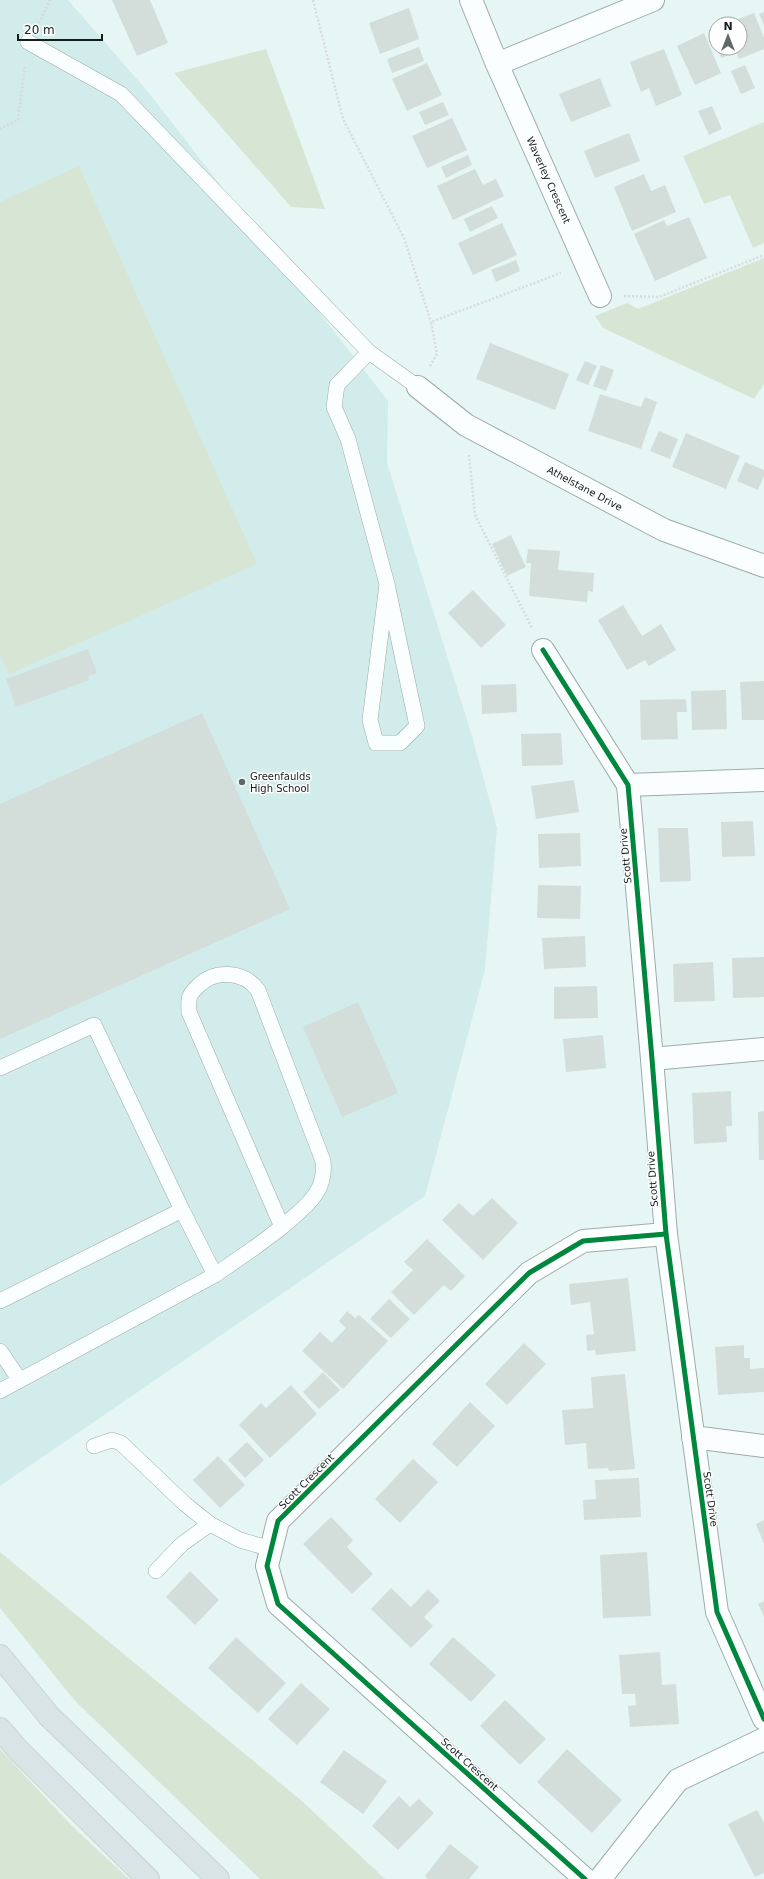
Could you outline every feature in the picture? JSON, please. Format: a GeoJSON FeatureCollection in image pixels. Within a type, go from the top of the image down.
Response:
{"type":"FeatureCollection","features":[{"type":"Feature","properties":{"kind":"main road"},"geometry":{"type":"LineString","coordinates":[[0,1656],[49,1716],[218,1879]]}},
{"type":"Feature","properties":{"kind":"main road"},"geometry":{"type":"LineString","coordinates":[[0,1729],[19,1751],[148,1879]]}},
{"type":"Feature","properties":{"kind":"street","name":"Waverley Crescent"},"geometry":{"type":"LineString","coordinates":[[471,0],[497,64],[600,296]]}},
{"type":"Feature","properties":{"kind":"street"},"geometry":{"type":"LineString","coordinates":[[497,64],[653,0]]}},
{"type":"Feature","properties":{"kind":"street","name":"Athelstane Drive"},"geometry":{"type":"LineString","coordinates":[[418,386],[466,424],[664,530],[764,566]]}},
{"type":"Feature","properties":{"kind":"street","name":"Scott Drive"},"geometry":{"type":"LineString","coordinates":[[543,650],[628,785],[666,1234],[717,1612],[764,1720]]}},
{"type":"Feature","properties":{"kind":"street"},"geometry":{"type":"LineString","coordinates":[[628,785],[764,780]]}},
{"type":"Feature","properties":{"kind":"street"},"geometry":{"type":"LineString","coordinates":[[652,1059],[764,1049]]}},
{"type":"Feature","properties":{"kind":"street","name":"Scott Crescent"},"geometry":{"type":"LineString","coordinates":[[585,1879],[278,1604],[267,1566],[278,1521],[529,1273],[583,1241],[666,1234]]}},
{"type":"Feature","properties":{"kind":"street"},"geometry":{"type":"LineString","coordinates":[[693,1437],[764,1446]]}},
{"type":"Feature","properties":{"kind":"street"},"geometry":{"type":"LineString","coordinates":[[600,1879],[678,1780],[764,1739]]}},
{"type":"Feature","properties":{"kind":"lane"},"geometry":{"type":"LineString","coordinates":[[28,42],[120,94],[369,352],[418,386]]}},
{"type":"Feature","properties":{"kind":"lane"},"geometry":{"type":"LineString","coordinates":[[369,352],[337,385],[334,407],[348,439],[387,584],[417,726],[400,743],[376,742],[370,720],[387,584]]}},
{"type":"Feature","properties":{"kind":"lane"},"geometry":{"type":"LineString","coordinates":[[0,1391],[19,1379],[215,1275],[282,1227],[317,1194],[323,1178],[323,1161],[258,990],[253,983],[240,976],[225,974],[217,975],[202,982],[193,991],[190,996],[189,1012],[282,1227]]}},
{"type":"Feature","properties":{"kind":"lane"},"geometry":{"type":"LineString","coordinates":[[0,1068],[94,1025],[182,1210],[215,1275]]}},
{"type":"Feature","properties":{"kind":"lane"},"geometry":{"type":"LineString","coordinates":[[0,1301],[182,1210]]}},
{"type":"Feature","properties":{"kind":"lane"},"geometry":{"type":"LineString","coordinates":[[0,1351],[19,1379]]}},
{"type":"Feature","properties":{"kind":"lane"},"geometry":{"type":"LineString","coordinates":[[94,1446],[112,1440],[121,1443],[185,1504],[210,1524],[240,1540],[271,1549]]}},
{"type":"Feature","properties":{"kind":"lane"},"geometry":{"type":"LineString","coordinates":[[156,1571],[182,1544],[210,1524]]}},
{"type":"Feature","properties":{"kind":"path"},"geometry":{"type":"LineString","coordinates":[[314,0],[343,119],[404,238],[431,322],[437,354],[418,386]]}},
{"type":"Feature","properties":{"kind":"path"},"geometry":{"type":"LineString","coordinates":[[0,129],[18,120],[28,42]]}},
{"type":"Feature","properties":{"kind":"path"},"geometry":{"type":"LineString","coordinates":[[600,296],[659,297],[764,255]]}},
{"type":"Feature","properties":{"kind":"path"},"geometry":{"type":"LineString","coordinates":[[431,322],[586,264]]}},
{"type":"Feature","properties":{"kind":"path"},"geometry":{"type":"LineString","coordinates":[[466,424],[475,515],[543,650]]}},
{"type":"Feature","properties":{"kind":"shaded area","name":"Greenfaulds High School"},"geometry":{"type":"Polygon","coordinates":[[[0,0],[68,0],[149,93],[388,401],[387,463],[472,736],[497,828],[485,970],[425,1196],[0,1486],[0,0]]]}},
{"type":"Feature","properties":{"kind":"green space"},"geometry":{"type":"Polygon","coordinates":[[[266,49],[325,209],[291,207],[174,73],[266,49]]]}},
{"type":"Feature","properties":{"kind":"green space"},"geometry":{"type":"Polygon","coordinates":[[[764,122],[764,243],[753,248],[730,195],[704,204],[683,156],[764,122]]]}},
{"type":"Feature","properties":{"kind":"green space"},"geometry":{"type":"Polygon","coordinates":[[[79,166],[257,564],[9,674],[0,655],[0,202],[79,166]]]}},
{"type":"Feature","properties":{"kind":"green space"},"geometry":{"type":"Polygon","coordinates":[[[764,258],[764,384],[754,399],[603,328],[595,316],[627,303],[638,309],[764,258]]]}},
{"type":"Feature","properties":{"kind":"green space"},"geometry":{"type":"Polygon","coordinates":[[[0,1552],[302,1801],[385,1879],[260,1879],[75,1701],[0,1608],[0,1552]]]}},
{"type":"Feature","properties":{"kind":"green space"},"geometry":{"type":"Polygon","coordinates":[[[0,1749],[72,1826],[129,1879],[0,1879],[0,1749]]]}},
{"type":"Feature","properties":{"kind":"building"},"geometry":{"type":"Polygon","coordinates":[[[112,0],[150,0],[168,43],[137,56],[112,0]]]}},
{"type":"Feature","properties":{"kind":"building"},"geometry":{"type":"Polygon","coordinates":[[[409,8],[419,39],[380,54],[369,23],[409,8]]]}},
{"type":"Feature","properties":{"kind":"building"},"geometry":{"type":"Polygon","coordinates":[[[764,12],[764,25],[759,14],[764,12]]]}},
{"type":"Feature","properties":{"kind":"building"},"geometry":{"type":"Polygon","coordinates":[[[754,13],[764,38],[764,49],[748,55],[748,16],[746,16],[754,13]]]}},
{"type":"Feature","properties":{"kind":"building"},"geometry":{"type":"Polygon","coordinates":[[[704,33],[708,42],[708,56],[714,56],[721,73],[695,85],[677,46],[704,33]]]}},
{"type":"Feature","properties":{"kind":"building"},"geometry":{"type":"Polygon","coordinates":[[[419,47],[424,61],[392,73],[387,59],[419,47]]]}},
{"type":"Feature","properties":{"kind":"building"},"geometry":{"type":"Polygon","coordinates":[[[664,49],[682,95],[656,106],[649,88],[641,92],[630,62],[664,49]]]}},
{"type":"Feature","properties":{"kind":"building"},"geometry":{"type":"Polygon","coordinates":[[[738,56],[746,56],[739,59],[738,56]]]}},
{"type":"Feature","properties":{"kind":"building"},"geometry":{"type":"Polygon","coordinates":[[[427,63],[442,95],[407,111],[392,79],[427,63]]]}},
{"type":"Feature","properties":{"kind":"building"},"geometry":{"type":"Polygon","coordinates":[[[745,65],[755,88],[741,94],[731,71],[745,65]]]}},
{"type":"Feature","properties":{"kind":"building"},"geometry":{"type":"Polygon","coordinates":[[[600,78],[611,106],[571,122],[559,94],[600,78]]]}},
{"type":"Feature","properties":{"kind":"building"},"geometry":{"type":"Polygon","coordinates":[[[443,102],[449,115],[425,125],[419,112],[443,102]]]}},
{"type":"Feature","properties":{"kind":"building"},"geometry":{"type":"Polygon","coordinates":[[[712,106],[722,129],[709,135],[698,111],[712,106]]]}},
{"type":"Feature","properties":{"kind":"building"},"geometry":{"type":"Polygon","coordinates":[[[452,118],[467,150],[427,168],[412,136],[452,118]]]}},
{"type":"Feature","properties":{"kind":"building"},"geometry":{"type":"Polygon","coordinates":[[[629,133],[640,161],[595,178],[584,151],[629,133]]]}},
{"type":"Feature","properties":{"kind":"building"},"geometry":{"type":"Polygon","coordinates":[[[468,155],[472,165],[446,178],[441,167],[468,155]]]}},
{"type":"Feature","properties":{"kind":"building"},"geometry":{"type":"Polygon","coordinates":[[[475,169],[483,185],[496,179],[504,196],[453,220],[437,186],[475,169]]]}},
{"type":"Feature","properties":{"kind":"building"},"geometry":{"type":"Polygon","coordinates":[[[644,174],[651,191],[665,185],[676,212],[632,231],[614,187],[644,174]]]}},
{"type":"Feature","properties":{"kind":"building"},"geometry":{"type":"Polygon","coordinates":[[[492,206],[498,218],[470,232],[464,219],[492,206]]]}},
{"type":"Feature","properties":{"kind":"building"},"geometry":{"type":"Polygon","coordinates":[[[689,217],[707,258],[655,281],[634,234],[664,220],[667,226],[689,217]]]}},
{"type":"Feature","properties":{"kind":"building"},"geometry":{"type":"Polygon","coordinates":[[[502,223],[517,255],[473,275],[458,243],[502,223]]]}},
{"type":"Feature","properties":{"kind":"building"},"geometry":{"type":"Polygon","coordinates":[[[516,260],[520,271],[496,282],[491,270],[516,260]]]}},
{"type":"Feature","properties":{"kind":"building"},"geometry":{"type":"Polygon","coordinates":[[[490,343],[569,374],[555,410],[476,379],[490,343]]]}},
{"type":"Feature","properties":{"kind":"building"},"geometry":{"type":"Polygon","coordinates":[[[585,361],[597,366],[588,385],[576,380],[585,361]]]}},
{"type":"Feature","properties":{"kind":"building"},"geometry":{"type":"Polygon","coordinates":[[[601,365],[614,370],[606,391],[593,386],[601,365]]]}},
{"type":"Feature","properties":{"kind":"building"},"geometry":{"type":"Polygon","coordinates":[[[600,394],[641,407],[645,397],[657,402],[641,449],[588,431],[600,394]]]}},
{"type":"Feature","properties":{"kind":"building"},"geometry":{"type":"Polygon","coordinates":[[[659,431],[678,439],[670,459],[650,451],[659,431]]]}},
{"type":"Feature","properties":{"kind":"building"},"geometry":{"type":"Polygon","coordinates":[[[686,433],[740,456],[726,489],[672,467],[686,433]]]}},
{"type":"Feature","properties":{"kind":"building"},"geometry":{"type":"Polygon","coordinates":[[[745,462],[764,470],[764,476],[758,490],[737,481],[745,462]]]}},
{"type":"Feature","properties":{"kind":"building"},"geometry":{"type":"Polygon","coordinates":[[[511,535],[526,567],[507,576],[492,544],[511,535]]]}},
{"type":"Feature","properties":{"kind":"building"},"geometry":{"type":"Polygon","coordinates":[[[528,549],[560,551],[558,570],[594,573],[593,592],[588,591],[587,602],[529,596],[531,563],[526,563],[528,549]]]}},
{"type":"Feature","properties":{"kind":"building"},"geometry":{"type":"Polygon","coordinates":[[[473,590],[506,625],[481,648],[448,613],[473,590]]]}},
{"type":"Feature","properties":{"kind":"building"},"geometry":{"type":"Polygon","coordinates":[[[623,605],[642,636],[661,624],[676,650],[649,666],[645,660],[627,670],[598,620],[623,605]]]}},
{"type":"Feature","properties":{"kind":"building"},"geometry":{"type":"Polygon","coordinates":[[[88,649],[97,673],[88,676],[89,680],[16,707],[6,679],[88,649]]]}},
{"type":"Feature","properties":{"kind":"building"},"geometry":{"type":"Polygon","coordinates":[[[764,681],[764,720],[742,720],[740,682],[764,681]]]}},
{"type":"Feature","properties":{"kind":"building"},"geometry":{"type":"Polygon","coordinates":[[[516,684],[517,712],[482,714],[481,685],[516,684]]]}},
{"type":"Feature","properties":{"kind":"building"},"geometry":{"type":"Polygon","coordinates":[[[726,690],[727,729],[692,730],[691,691],[726,690]]]}},
{"type":"Feature","properties":{"kind":"building"},"geometry":{"type":"Polygon","coordinates":[[[686,699],[687,712],[677,712],[678,739],[641,740],[640,700],[686,699]]]}},
{"type":"Feature","properties":{"kind":"building"},"geometry":{"type":"Polygon","coordinates":[[[202,713],[290,909],[0,1039],[0,804],[202,713]]]}},
{"type":"Feature","properties":{"kind":"building"},"geometry":{"type":"Polygon","coordinates":[[[561,733],[563,765],[522,766],[521,734],[561,733]]]}},
{"type":"Feature","properties":{"kind":"building"},"geometry":{"type":"Polygon","coordinates":[[[574,780],[579,812],[536,819],[531,786],[574,780]]]}},
{"type":"Feature","properties":{"kind":"building"},"geometry":{"type":"Polygon","coordinates":[[[753,821],[755,856],[722,857],[721,822],[753,821]]]}},
{"type":"Feature","properties":{"kind":"building"},"geometry":{"type":"Polygon","coordinates":[[[658,828],[688,828],[691,881],[660,882],[658,828]]]}},
{"type":"Feature","properties":{"kind":"building"},"geometry":{"type":"Polygon","coordinates":[[[580,833],[581,866],[539,868],[538,834],[580,833]]]}},
{"type":"Feature","properties":{"kind":"building"},"geometry":{"type":"Polygon","coordinates":[[[538,885],[581,886],[580,919],[537,918],[538,885]]]}},
{"type":"Feature","properties":{"kind":"building"},"geometry":{"type":"Polygon","coordinates":[[[585,936],[586,967],[544,969],[542,938],[585,936]]]}},
{"type":"Feature","properties":{"kind":"building"},"geometry":{"type":"Polygon","coordinates":[[[764,957],[764,997],[733,998],[732,958],[764,957]]]}},
{"type":"Feature","properties":{"kind":"building"},"geometry":{"type":"Polygon","coordinates":[[[713,962],[715,1001],[674,1002],[673,964],[713,962]]]}},
{"type":"Feature","properties":{"kind":"building"},"geometry":{"type":"Polygon","coordinates":[[[597,986],[598,1018],[554,1019],[554,987],[597,986]]]}},
{"type":"Feature","properties":{"kind":"building"},"geometry":{"type":"Polygon","coordinates":[[[358,1002],[398,1093],[342,1117],[303,1027],[358,1002]]]}},
{"type":"Feature","properties":{"kind":"building"},"geometry":{"type":"Polygon","coordinates":[[[603,1035],[606,1068],[566,1072],[563,1039],[603,1035]]]}},
{"type":"Feature","properties":{"kind":"building"},"geometry":{"type":"Polygon","coordinates":[[[731,1091],[732,1126],[726,1126],[727,1142],[694,1144],[692,1093],[731,1091]]]}},
{"type":"Feature","properties":{"kind":"building"},"geometry":{"type":"Polygon","coordinates":[[[764,1111],[764,1160],[759,1160],[758,1112],[764,1111]]]}},
{"type":"Feature","properties":{"kind":"building"},"geometry":{"type":"Polygon","coordinates":[[[492,1198],[518,1223],[483,1260],[442,1220],[459,1203],[473,1216],[492,1198]]]}},
{"type":"Feature","properties":{"kind":"building"},"geometry":{"type":"Polygon","coordinates":[[[427,1239],[465,1276],[451,1291],[444,1285],[414,1315],[391,1292],[413,1270],[404,1262],[427,1239]]]}},
{"type":"Feature","properties":{"kind":"building"},"geometry":{"type":"Polygon","coordinates":[[[628,1278],[636,1351],[596,1355],[595,1350],[587,1351],[586,1335],[594,1334],[590,1302],[571,1305],[569,1284],[628,1278]]]}},
{"type":"Feature","properties":{"kind":"building"},"geometry":{"type":"Polygon","coordinates":[[[389,1299],[410,1319],[391,1338],[370,1319],[389,1299]]]}},
{"type":"Feature","properties":{"kind":"building"},"geometry":{"type":"Polygon","coordinates":[[[347,1311],[355,1318],[359,1315],[388,1341],[343,1389],[302,1351],[320,1332],[332,1343],[346,1328],[339,1321],[347,1311]]]}},
{"type":"Feature","properties":{"kind":"building"},"geometry":{"type":"Polygon","coordinates":[[[524,1343],[546,1364],[507,1405],[485,1384],[524,1343]]]}},
{"type":"Feature","properties":{"kind":"building"},"geometry":{"type":"Polygon","coordinates":[[[744,1345],[744,1358],[750,1358],[750,1369],[764,1368],[764,1392],[718,1395],[715,1347],[744,1345]]]}},
{"type":"Feature","properties":{"kind":"building"},"geometry":{"type":"Polygon","coordinates":[[[323,1372],[340,1390],[319,1409],[303,1392],[323,1372]]]}},
{"type":"Feature","properties":{"kind":"building"},"geometry":{"type":"Polygon","coordinates":[[[625,1374],[635,1469],[609,1471],[608,1468],[588,1469],[586,1443],[565,1445],[562,1410],[593,1408],[591,1377],[625,1374]]]}},
{"type":"Feature","properties":{"kind":"building"},"geometry":{"type":"Polygon","coordinates":[[[291,1385],[317,1414],[270,1458],[239,1425],[261,1403],[266,1408],[291,1385]]]}},
{"type":"Feature","properties":{"kind":"building"},"geometry":{"type":"Polygon","coordinates":[[[470,1402],[495,1426],[457,1467],[432,1444],[470,1402]]]}},
{"type":"Feature","properties":{"kind":"building"},"geometry":{"type":"Polygon","coordinates":[[[247,1442],[264,1460],[245,1478],[228,1460],[247,1442]]]}},
{"type":"Feature","properties":{"kind":"building"},"geometry":{"type":"Polygon","coordinates":[[[218,1456],[245,1485],[220,1508],[193,1480],[218,1456]]]}},
{"type":"Feature","properties":{"kind":"building"},"geometry":{"type":"Polygon","coordinates":[[[413,1459],[438,1482],[400,1523],[375,1499],[413,1459]]]}},
{"type":"Feature","properties":{"kind":"building"},"geometry":{"type":"Polygon","coordinates":[[[639,1478],[641,1517],[584,1520],[583,1500],[596,1499],[595,1480],[639,1478]]]}},
{"type":"Feature","properties":{"kind":"building"},"geometry":{"type":"Polygon","coordinates":[[[331,1517],[353,1540],[347,1547],[373,1574],[352,1594],[303,1544],[331,1517]]]}},
{"type":"Feature","properties":{"kind":"building"},"geometry":{"type":"Polygon","coordinates":[[[764,1520],[764,1544],[756,1524],[764,1520]]]}},
{"type":"Feature","properties":{"kind":"building"},"geometry":{"type":"Polygon","coordinates":[[[647,1552],[651,1616],[603,1618],[600,1555],[647,1552]]]}},
{"type":"Feature","properties":{"kind":"building"},"geometry":{"type":"Polygon","coordinates":[[[190,1571],[219,1600],[195,1625],[166,1597],[190,1571]]]}},
{"type":"Feature","properties":{"kind":"building"},"geometry":{"type":"Polygon","coordinates":[[[391,1588],[411,1607],[428,1589],[440,1601],[424,1617],[433,1626],[411,1648],[371,1609],[391,1588]]]}},
{"type":"Feature","properties":{"kind":"building"},"geometry":{"type":"Polygon","coordinates":[[[764,1601],[764,1617],[758,1604],[764,1601]]]}},
{"type":"Feature","properties":{"kind":"building"},"geometry":{"type":"Polygon","coordinates":[[[236,1637],[286,1683],[258,1713],[208,1668],[236,1637]]]}},
{"type":"Feature","properties":{"kind":"building"},"geometry":{"type":"Polygon","coordinates":[[[453,1637],[496,1675],[471,1702],[429,1664],[453,1637]]]}},
{"type":"Feature","properties":{"kind":"building"},"geometry":{"type":"Polygon","coordinates":[[[660,1652],[662,1685],[676,1684],[679,1724],[630,1727],[628,1706],[636,1705],[635,1694],[622,1694],[619,1655],[660,1652]]]}},
{"type":"Feature","properties":{"kind":"building"},"geometry":{"type":"Polygon","coordinates":[[[301,1683],[330,1709],[297,1745],[268,1719],[301,1683]]]}},
{"type":"Feature","properties":{"kind":"building"},"geometry":{"type":"Polygon","coordinates":[[[505,1700],[546,1739],[520,1765],[480,1726],[505,1700]]]}},
{"type":"Feature","properties":{"kind":"building"},"geometry":{"type":"Polygon","coordinates":[[[567,1749],[622,1800],[592,1833],[537,1782],[567,1749]]]}},
{"type":"Feature","properties":{"kind":"building"},"geometry":{"type":"Polygon","coordinates":[[[344,1750],[387,1781],[363,1814],[320,1782],[344,1750]]]}},
{"type":"Feature","properties":{"kind":"building"},"geometry":{"type":"Polygon","coordinates":[[[399,1796],[410,1807],[419,1799],[434,1813],[398,1850],[372,1826],[399,1796]]]}},
{"type":"Feature","properties":{"kind":"building"},"geometry":{"type":"Polygon","coordinates":[[[757,1810],[764,1823],[764,1873],[755,1877],[728,1824],[757,1810]]]}},
{"type":"Feature","properties":{"kind":"building"},"geometry":{"type":"Polygon","coordinates":[[[450,1844],[479,1867],[469,1879],[428,1879],[425,1876],[450,1844]]]}},
{"type":"Feature","properties":{"kind":"cycle path"},"geometry":{"type":"LineString","coordinates":[[543,650],[628,785],[666,1234],[717,1612],[764,1719]]}},
{"type":"Feature","properties":{"kind":"cycle path"},"geometry":{"type":"LineString","coordinates":[[585,1879],[278,1604],[267,1566],[278,1521],[529,1273],[583,1241],[666,1234]]}},
{"type":"Feature","properties":{"kind":"place","name":"Greenfaulds High School"},"geometry":{"type":"Point","coordinates":[242,782]}}]}
